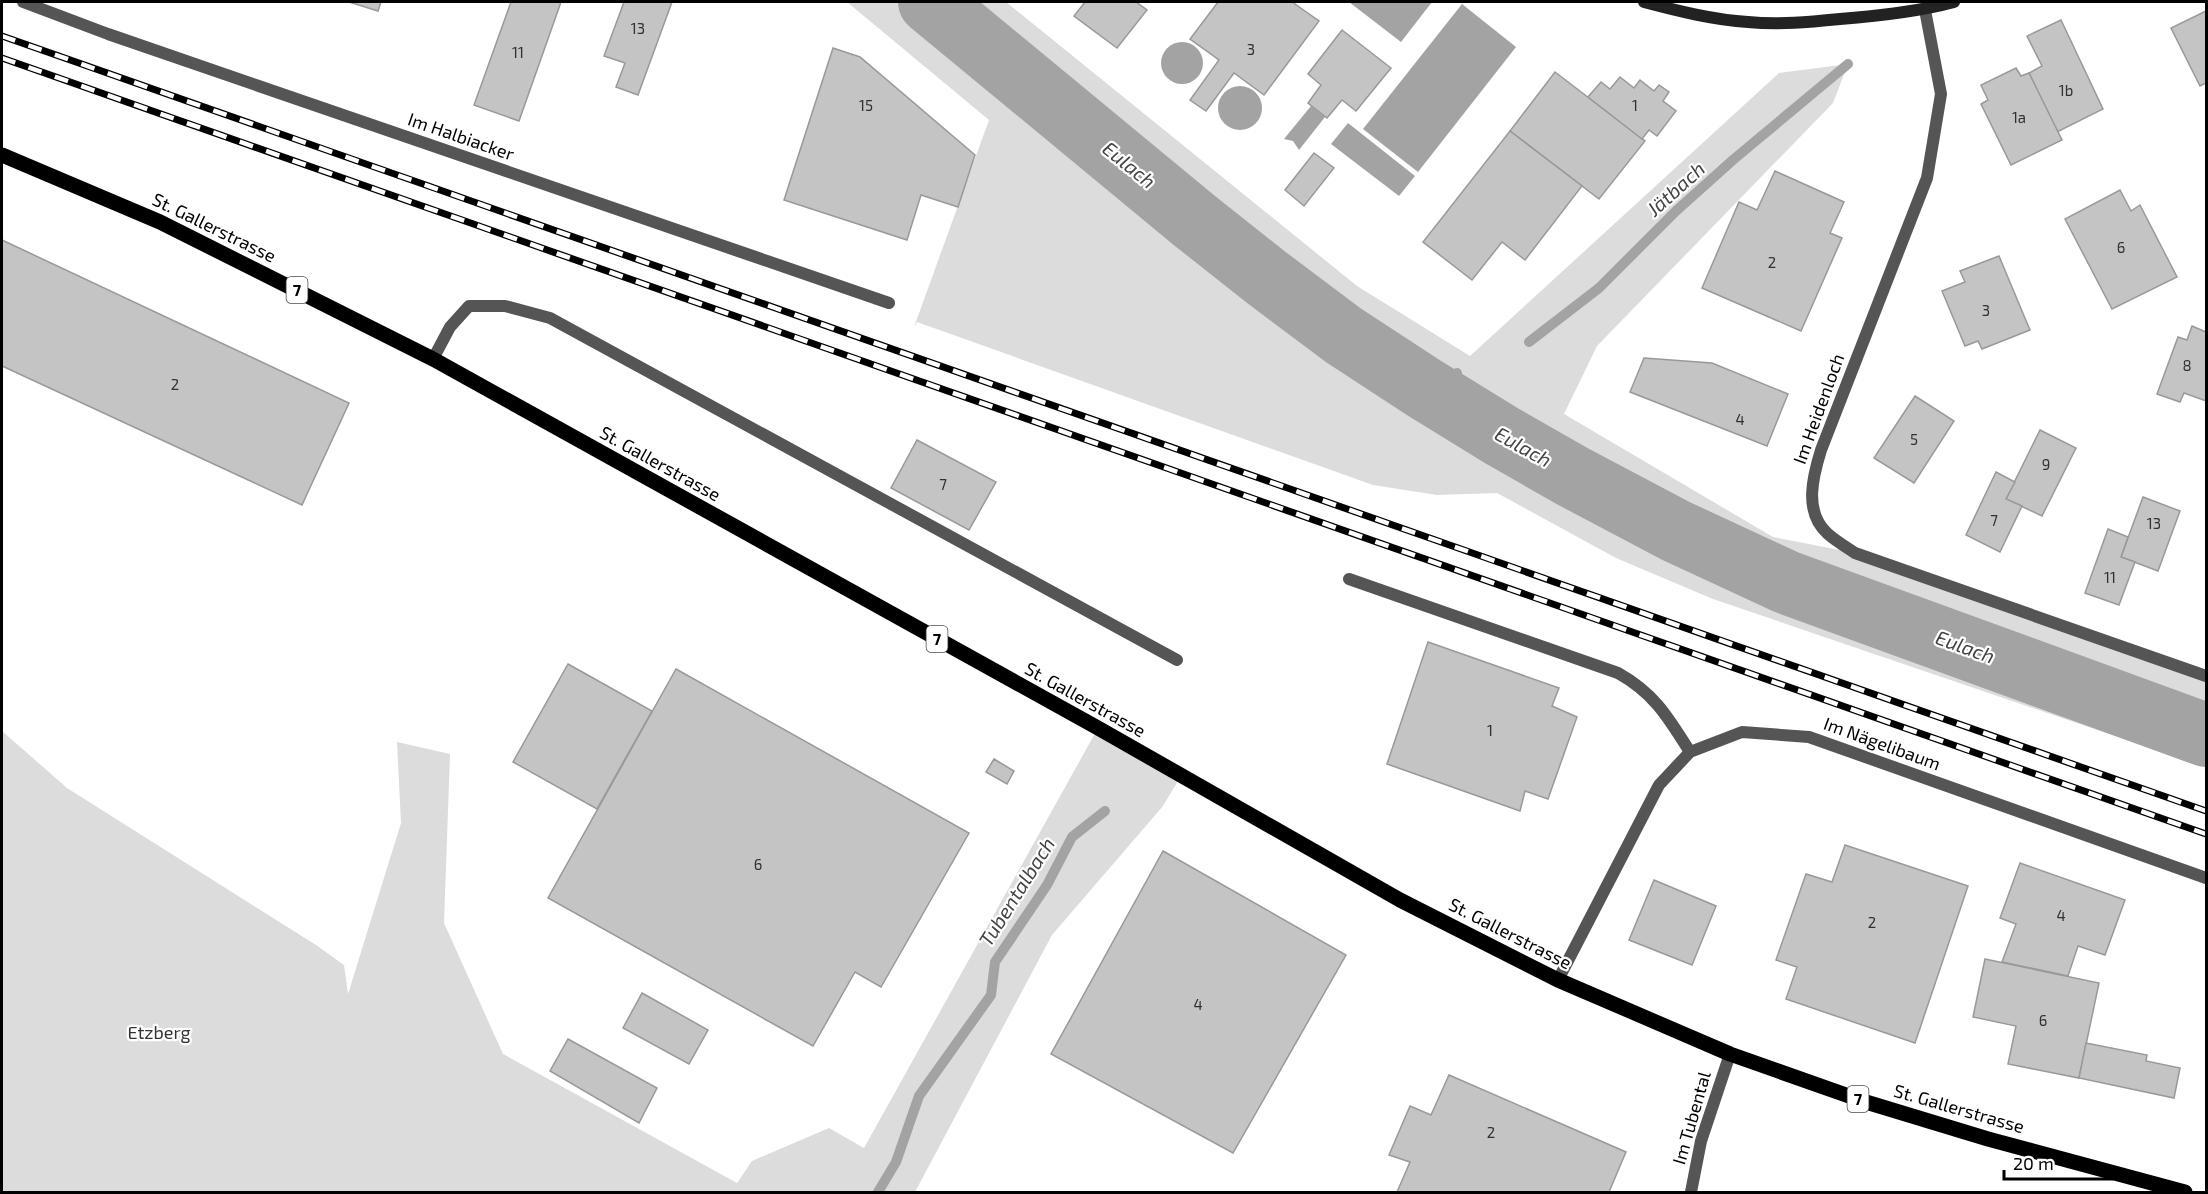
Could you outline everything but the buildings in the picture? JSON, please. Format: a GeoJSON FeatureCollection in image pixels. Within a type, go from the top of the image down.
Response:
{"type":"FeatureCollection","features":[{"type":"Feature","properties":{"kind":"main road"},"geometry":{"type":"LineString","coordinates":[[1644,2],[1748,22],[1807,22],[1925,10],[1954,2]]}},
{"type":"Feature","properties":{"kind":"main road","name":"St. Gallerstrasse"},"geometry":{"type":"LineString","coordinates":[[2,155],[160,222],[433,359],[1098,728],[1400,900],[1558,980],[1730,1054],[1866,1102],[2150,1188],[2185,1192]]}},
{"type":"Feature","properties":{"kind":"street","name":"Im Halbiacker"},"geometry":{"type":"LineString","coordinates":[[23,2],[108,34],[889,303]]}},
{"type":"Feature","properties":{"kind":"street","name":"Im Heidenloch"},"geometry":{"type":"LineString","coordinates":[[1925,10],[1941,94],[1927,178],[1821,450],[1812,480],[1813,511],[1826,532],[1855,553],[2206,676]]}},
{"type":"Feature","properties":{"kind":"street"},"geometry":{"type":"LineString","coordinates":[[433,359],[450,327],[469,306],[505,306],[550,318],[1177,660]]}},
{"type":"Feature","properties":{"kind":"street"},"geometry":{"type":"LineString","coordinates":[[1349,579],[1617,673],[1636,683],[1665,712],[1690,752]]}},
{"type":"Feature","properties":{"kind":"street","name":"Im Nägelibaum"},"geometry":{"type":"LineString","coordinates":[[1558,980],[1659,785],[1690,752],[1742,732],[1809,737],[2206,878]]}},
{"type":"Feature","properties":{"kind":"street","name":"Im Tubental"},"geometry":{"type":"LineString","coordinates":[[1691,1192],[1701,1141],[1730,1054]]}},
{"type":"Feature","properties":{"kind":"green space"},"geometry":{"type":"Polygon","coordinates":[[[847,2],[1006,2],[1357,286],[1470,356],[1779,73],[1848,64],[1833,103],[1597,346],[1564,414],[1773,537],[1855,553],[2206,676],[2206,767],[1713,599],[1616,558],[1497,493],[1437,495],[1373,485],[917,322],[914,327],[989,120],[847,2]]]}},
{"type":"Feature","properties":{"kind":"green space","name":"Etzberg"},"geometry":{"type":"Polygon","coordinates":[[[1098,728],[1181,776],[1163,806],[1052,935],[915,1192],[2,1192],[2,731],[67,788],[344,965],[348,994],[401,823],[397,742],[450,754],[444,923],[503,1054],[737,1183],[752,1161],[829,1128],[864,1148],[1098,728]]]}},
{"type":"Feature","properties":{"kind":"shaded area"},"geometry":{"type":"Polygon","coordinates":[[[1349,2],[1432,2],[1401,42],[1349,2]]]}},
{"type":"Feature","properties":{"kind":"shaded area"},"geometry":{"type":"Polygon","coordinates":[[[1462,4],[1516,47],[1418,172],[1363,129],[1462,4]]]}},
{"type":"Feature","properties":{"kind":"shaded area"},"geometry":{"type":"Polygon","coordinates":[[[1182,42],[1190,43],[1197,48],[1202,55],[1202,71],[1197,78],[1190,83],[1182,84],[1174,83],[1167,78],[1162,71],[1161,63],[1162,55],[1167,48],[1174,43],[1182,42]]]}},
{"type":"Feature","properties":{"kind":"shaded area"},"geometry":{"type":"Polygon","coordinates":[[[1240,86],[1255,93],[1262,108],[1255,123],[1240,130],[1225,123],[1218,108],[1225,93],[1240,86]]]}},
{"type":"Feature","properties":{"kind":"shaded area"},"geometry":{"type":"Polygon","coordinates":[[[1311,106],[1325,117],[1299,150],[1293,141],[1284,139],[1311,106]]]}},
{"type":"Feature","properties":{"kind":"shaded area"},"geometry":{"type":"Polygon","coordinates":[[[1348,123],[1415,176],[1399,196],[1331,144],[1348,123]]]}},
{"type":"Feature","properties":{"kind":"waterway","name":"Eulach"},"geometry":{"type":"LineString","coordinates":[[930,2],[1267,278],[1343,335],[1502,436],[1676,531],[1786,582],[2206,735]]}},
{"type":"Feature","properties":{"kind":"waterway","name":"Jätbach"},"geometry":{"type":"LineString","coordinates":[[1529,342],[1599,288],[1676,211],[1734,159],[1848,64]]}},
{"type":"Feature","properties":{"kind":"waterway","name":"Tubentalbach"},"geometry":{"type":"LineString","coordinates":[[1343,335],[1350,357]]}},
{"type":"Feature","properties":{"kind":"waterway","name":"Jätbach"},"geometry":{"type":"LineString","coordinates":[[1424,388],[1457,373]]}},
{"type":"Feature","properties":{"kind":"waterway","name":"Tubentalbach"},"geometry":{"type":"LineString","coordinates":[[878,1192],[896,1162],[919,1096],[991,995],[995,962],[1047,885],[1072,837],[1105,811]]}},
{"type":"Feature","properties":{"kind":"railway"},"geometry":{"type":"LineString","coordinates":[[2,36],[2206,811]]}},
{"type":"Feature","properties":{"kind":"railway"},"geometry":{"type":"LineString","coordinates":[[2,58],[2206,834]]}}]}
